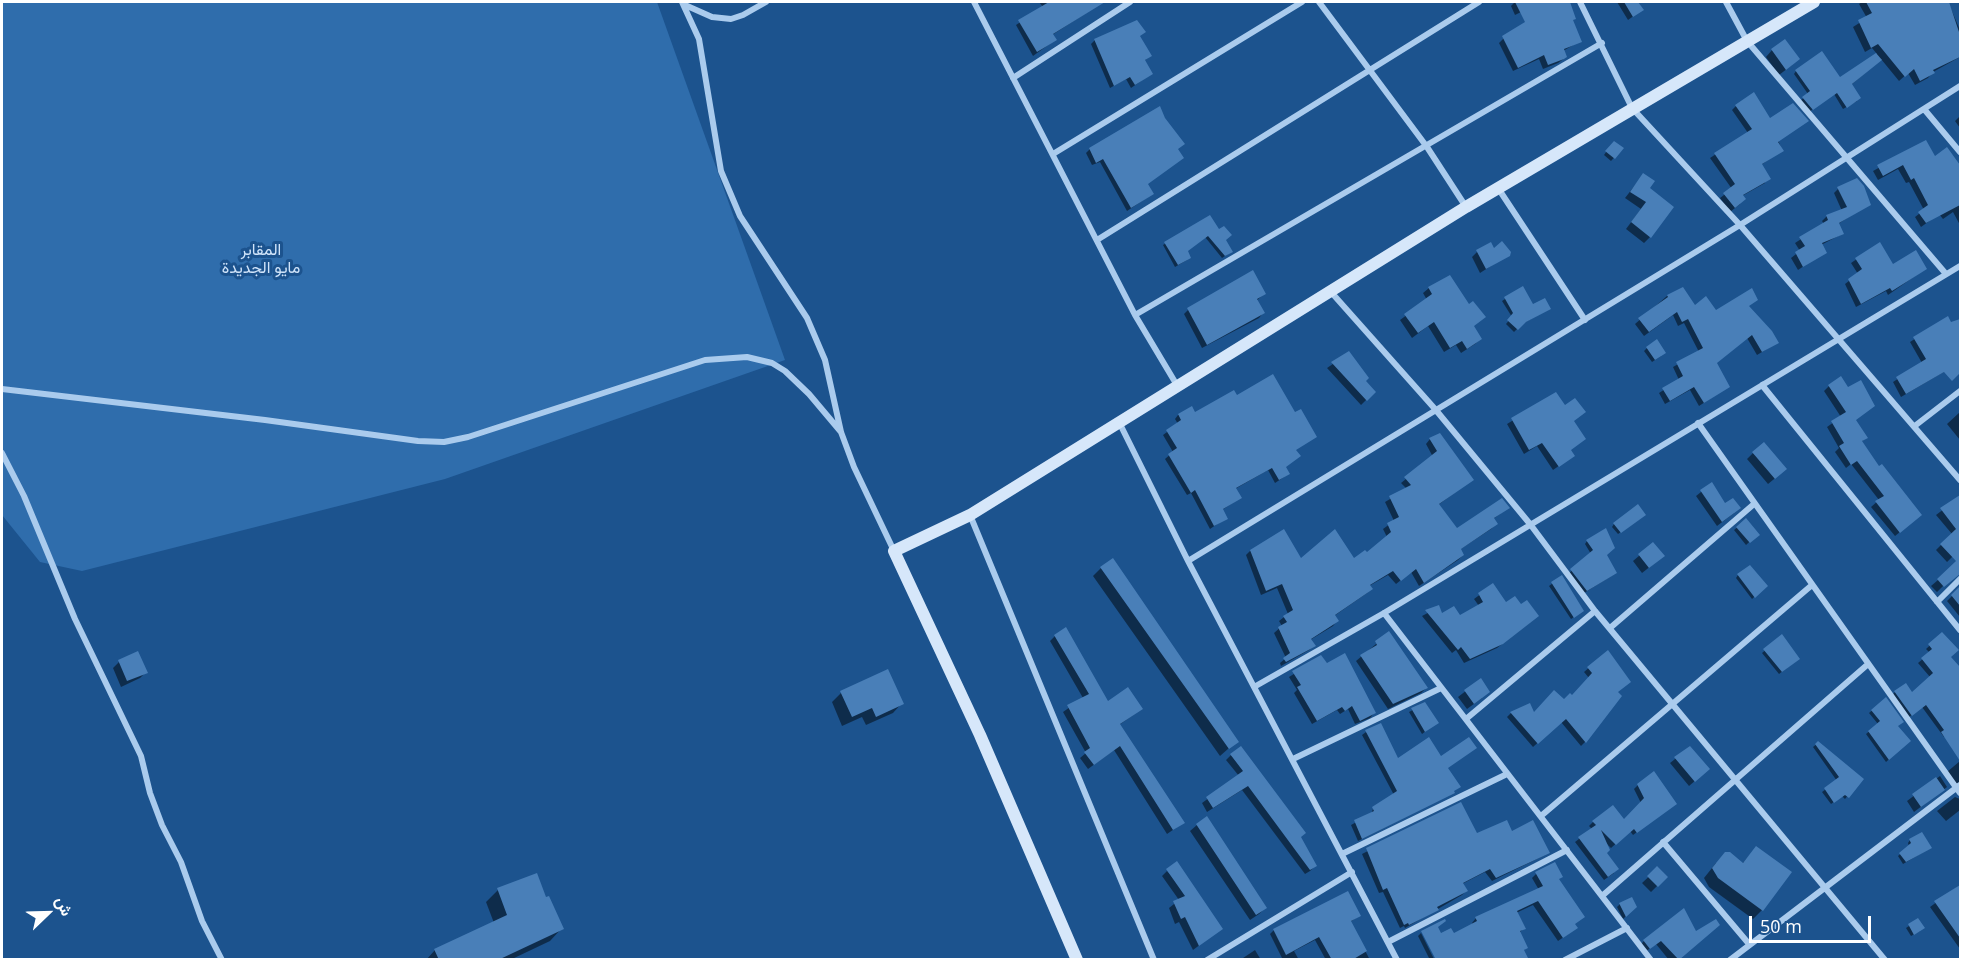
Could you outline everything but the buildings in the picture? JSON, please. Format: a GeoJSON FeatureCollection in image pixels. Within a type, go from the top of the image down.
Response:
{"type":"FeatureCollection","features":[{"type":"Feature","properties":{"kind":"street"},"geometry":{"type":"LineString","coordinates":[[683,3],[712,17],[732,18],[743,15],[766,2]]}},
{"type":"Feature","properties":{"kind":"street"},"geometry":{"type":"LineString","coordinates":[[974,2],[1135,315],[1178,387]]}},
{"type":"Feature","properties":{"kind":"street"},"geometry":{"type":"LineString","coordinates":[[1013,78],[1130,2]]}},
{"type":"Feature","properties":{"kind":"street"},"geometry":{"type":"LineString","coordinates":[[1053,154],[1302,2]]}},
{"type":"Feature","properties":{"kind":"street"},"geometry":{"type":"LineString","coordinates":[[1319,2],[1427,147],[1467,207]]}},
{"type":"Feature","properties":{"kind":"street"},"geometry":{"type":"LineString","coordinates":[[1097,240],[1479,2]]}},
{"type":"Feature","properties":{"kind":"street"},"geometry":{"type":"LineString","coordinates":[[1580,2],[1632,108],[1740,225],[1838,340],[1916,425],[1960,480]]}},
{"type":"Feature","properties":{"kind":"street"},"geometry":{"type":"LineString","coordinates":[[1726,2],[1747,42],[1946,274]]}},
{"type":"Feature","properties":{"kind":"street"},"geometry":{"type":"LineString","coordinates":[[894,551],[969,515],[1498,188],[1814,2]]}},
{"type":"Feature","properties":{"kind":"street"},"geometry":{"type":"LineString","coordinates":[[683,3],[699,39],[721,171],[740,216],[807,318],[825,360],[841,432],[854,467],[980,735],[1077,960]]}},
{"type":"Feature","properties":{"kind":"street"},"geometry":{"type":"LineString","coordinates":[[1135,315],[1602,43]]}},
{"type":"Feature","properties":{"kind":"street"},"geometry":{"type":"LineString","coordinates":[[1188,561],[1740,225],[1960,86]]}},
{"type":"Feature","properties":{"kind":"street"},"geometry":{"type":"LineString","coordinates":[[1924,109],[1960,152]]}},
{"type":"Feature","properties":{"kind":"street"},"geometry":{"type":"LineString","coordinates":[[1498,188],[1584,320]]}},
{"type":"Feature","properties":{"kind":"street"},"geometry":{"type":"LineString","coordinates":[[1254,687],[1384,613],[1960,266]]}},
{"type":"Feature","properties":{"kind":"street"},"geometry":{"type":"LineString","coordinates":[[1331,292],[1435,409],[1530,524],[1595,611],[1737,778],[1885,960]]}},
{"type":"Feature","properties":{"kind":"street"},"geometry":{"type":"LineString","coordinates":[[2,389],[265,420],[418,441],[444,442],[468,437],[705,360],[747,357],[772,363],[785,371],[809,394],[841,432]]}},
{"type":"Feature","properties":{"kind":"street"},"geometry":{"type":"LineString","coordinates":[[1762,385],[1960,630]]}},
{"type":"Feature","properties":{"kind":"street"},"geometry":{"type":"LineString","coordinates":[[1916,425],[1960,391]]}},
{"type":"Feature","properties":{"kind":"street"},"geometry":{"type":"LineString","coordinates":[[1119,422],[1188,561],[1397,960]]}},
{"type":"Feature","properties":{"kind":"street"},"geometry":{"type":"LineString","coordinates":[[1698,423],[1867,665],[1959,789],[1826,886],[1730,960]]}},
{"type":"Feature","properties":{"kind":"street"},"geometry":{"type":"LineString","coordinates":[[2,453],[24,496],[75,620],[141,756],[150,793],[162,825],[181,862],[202,921],[222,960]]}},
{"type":"Feature","properties":{"kind":"street"},"geometry":{"type":"LineString","coordinates":[[1610,628],[1754,504]]}},
{"type":"Feature","properties":{"kind":"street"},"geometry":{"type":"LineString","coordinates":[[969,515],[1154,960]]}},
{"type":"Feature","properties":{"kind":"street"},"geometry":{"type":"LineString","coordinates":[[1937,602],[1960,579]]}},
{"type":"Feature","properties":{"kind":"street"},"geometry":{"type":"LineString","coordinates":[[1541,816],[1812,585]]}},
{"type":"Feature","properties":{"kind":"street"},"geometry":{"type":"LineString","coordinates":[[1466,719],[1595,611]]}},
{"type":"Feature","properties":{"kind":"street"},"geometry":{"type":"LineString","coordinates":[[1384,613],[1651,960]]}},
{"type":"Feature","properties":{"kind":"street"},"geometry":{"type":"LineString","coordinates":[[1602,896],[1867,665]]}},
{"type":"Feature","properties":{"kind":"street"},"geometry":{"type":"LineString","coordinates":[[1293,759],[1441,688]]}},
{"type":"Feature","properties":{"kind":"street"},"geometry":{"type":"LineString","coordinates":[[1342,855],[1507,774]]}},
{"type":"Feature","properties":{"kind":"street"},"geometry":{"type":"LineString","coordinates":[[1663,842],[1749,944]]}},
{"type":"Feature","properties":{"kind":"street"},"geometry":{"type":"LineString","coordinates":[[1388,942],[1567,850]]}},
{"type":"Feature","properties":{"kind":"street"},"geometry":{"type":"LineString","coordinates":[[1207,960],[1352,872]]}},
{"type":"Feature","properties":{"kind":"street"},"geometry":{"type":"LineString","coordinates":[[1565,960],[1628,928]]}},
{"type":"Feature","properties":{"kind":"green space","name":"المقابر مايو الجديدة"},"geometry":{"type":"Polygon","coordinates":[[[2,2],[657,2],[785,360],[445,479],[82,571],[40,562],[2,515],[2,2]]]}}]}
